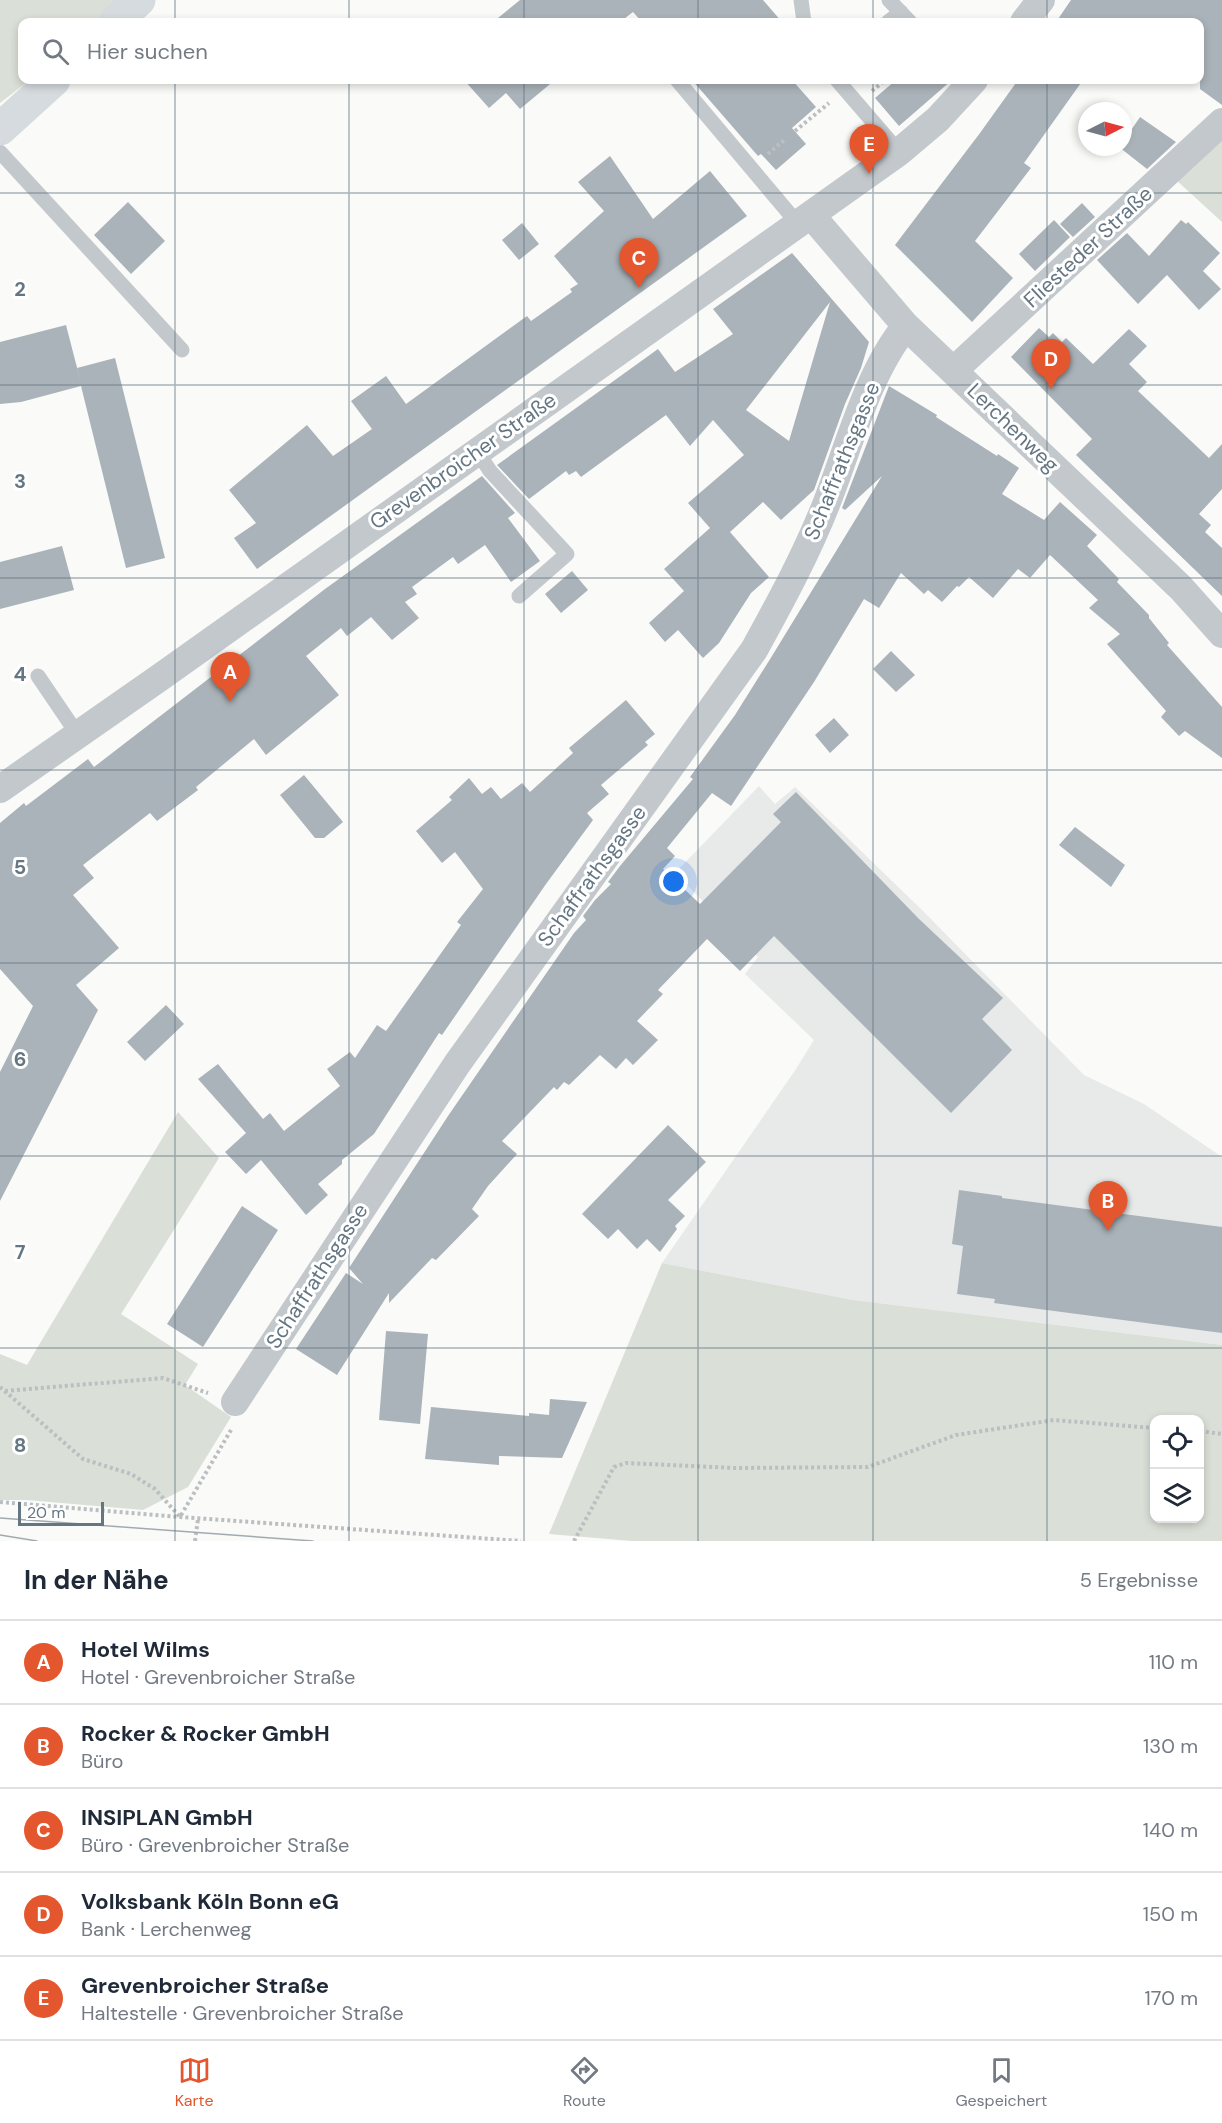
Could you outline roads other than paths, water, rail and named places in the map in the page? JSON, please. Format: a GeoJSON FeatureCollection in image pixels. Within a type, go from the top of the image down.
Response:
{"type":"FeatureCollection","features":[{"type":"Feature","properties":{"kind":"main road"},"geometry":{"type":"LineString","coordinates":[[119,18],[139,0]]}},
{"type":"Feature","properties":{"kind":"main road"},"geometry":{"type":"LineString","coordinates":[[0,129],[50,84]]}},
{"type":"Feature","properties":{"kind":"street"},"geometry":{"type":"LineString","coordinates":[[1027,18],[1041,0]]}},
{"type":"Feature","properties":{"kind":"street","name":"Grevenbroicher Straße"},"geometry":{"type":"LineString","coordinates":[[0,789],[899,152],[938,119],[964,84]]}},
{"type":"Feature","properties":{"kind":"street","name":"Fliesteder Straße"},"geometry":{"type":"LineString","coordinates":[[953,371],[1222,122]]}},
{"type":"Feature","properties":{"kind":"street","name":"Lerchenweg"},"geometry":{"type":"LineString","coordinates":[[805,220],[906,326],[1181,588],[1222,634]]}},
{"type":"Feature","properties":{"kind":"street","name":"Schaffrathsgasse"},"geometry":{"type":"LineString","coordinates":[[235,1402],[457,1064],[754,650],[795,577],[868,395],[889,351],[906,326]]}},
{"type":"Feature","properties":{"kind":"lane"},"geometry":{"type":"LineString","coordinates":[[801,0],[803,18]]}},
{"type":"Feature","properties":{"kind":"lane"},"geometry":{"type":"LineString","coordinates":[[889,0],[905,17]]}},
{"type":"Feature","properties":{"kind":"lane"},"geometry":{"type":"LineString","coordinates":[[681,84],[805,220]]}},
{"type":"Feature","properties":{"kind":"lane"},"geometry":{"type":"LineString","coordinates":[[841,84],[899,152]]}},
{"type":"Feature","properties":{"kind":"lane"},"geometry":{"type":"LineString","coordinates":[[0,152],[182,351]]}},
{"type":"Feature","properties":{"kind":"lane"},"geometry":{"type":"LineString","coordinates":[[477,451],[490,471],[567,554],[519,596]]}},
{"type":"Feature","properties":{"kind":"lane"},"geometry":{"type":"LineString","coordinates":[[38,676],[78,735]]}},
{"type":"Feature","properties":{"kind":"tram line"},"geometry":{"type":"LineString","coordinates":[[0,1518],[313,1541]]}},
{"type":"Feature","properties":{"kind":"tram line"},"geometry":{"type":"LineString","coordinates":[[0,1535],[37,1541]]}},
{"type":"Feature","properties":{"kind":"place","name":"Grevenbroicher Straße"},"geometry":{"type":"Point","coordinates":[869,174]}},
{"type":"Feature","properties":{"kind":"place","name":"INSIPLAN GmbH"},"geometry":{"type":"Point","coordinates":[639,288]}},
{"type":"Feature","properties":{"kind":"place","name":"Volksbank Köln Bonn eG"},"geometry":{"type":"Point","coordinates":[1051,389]}},
{"type":"Feature","properties":{"kind":"place","name":"Hotel Wilms"},"geometry":{"type":"Point","coordinates":[230,702]}},
{"type":"Feature","properties":{"kind":"place","name":"Rocker & Rocker GmbH"},"geometry":{"type":"Point","coordinates":[1108,1231]}}]}
